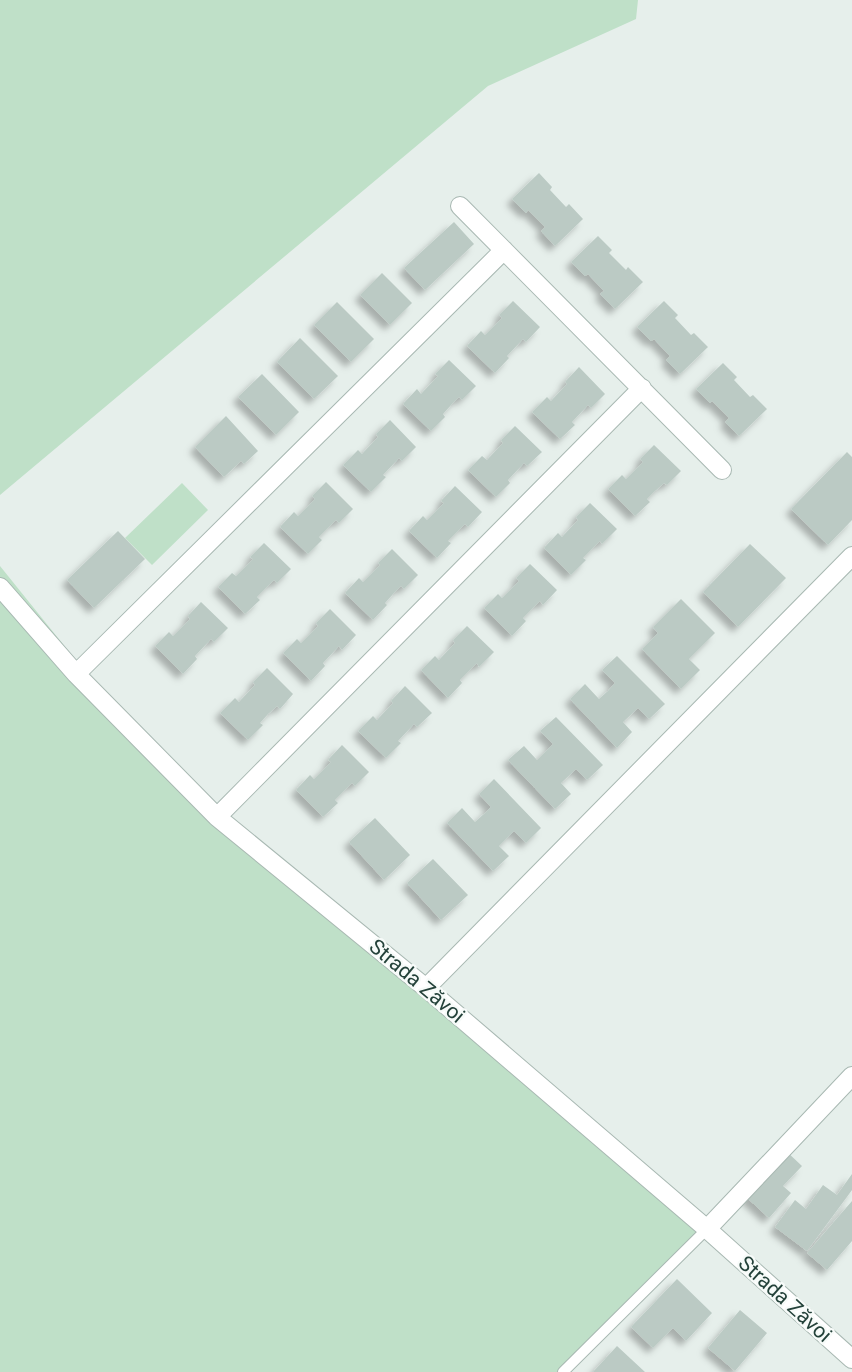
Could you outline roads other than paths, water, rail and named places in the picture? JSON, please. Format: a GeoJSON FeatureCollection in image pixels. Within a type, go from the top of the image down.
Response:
{"type":"FeatureCollection","features":[{"type":"Feature","properties":{"kind":"street"},"geometry":{"type":"LineString","coordinates":[[460,206],[722,470]]}},
{"type":"Feature","properties":{"kind":"street"},"geometry":{"type":"LineString","coordinates":[[76,674],[504,250]]}},
{"type":"Feature","properties":{"kind":"street"},"geometry":{"type":"LineString","coordinates":[[217,817],[642,388]]}},
{"type":"Feature","properties":{"kind":"street"},"geometry":{"type":"LineString","coordinates":[[426,988],[852,556]]}},
{"type":"Feature","properties":{"kind":"street","name":"Strada Zăvoi"},"geometry":{"type":"LineString","coordinates":[[0,587],[76,674],[217,817],[426,988],[707,1229],[852,1359]]}},
{"type":"Feature","properties":{"kind":"street"},"geometry":{"type":"LineString","coordinates":[[707,1229],[852,1076]]}},
{"type":"Feature","properties":{"kind":"lane"},"geometry":{"type":"LineString","coordinates":[[563,1372],[707,1229]]}}]}
